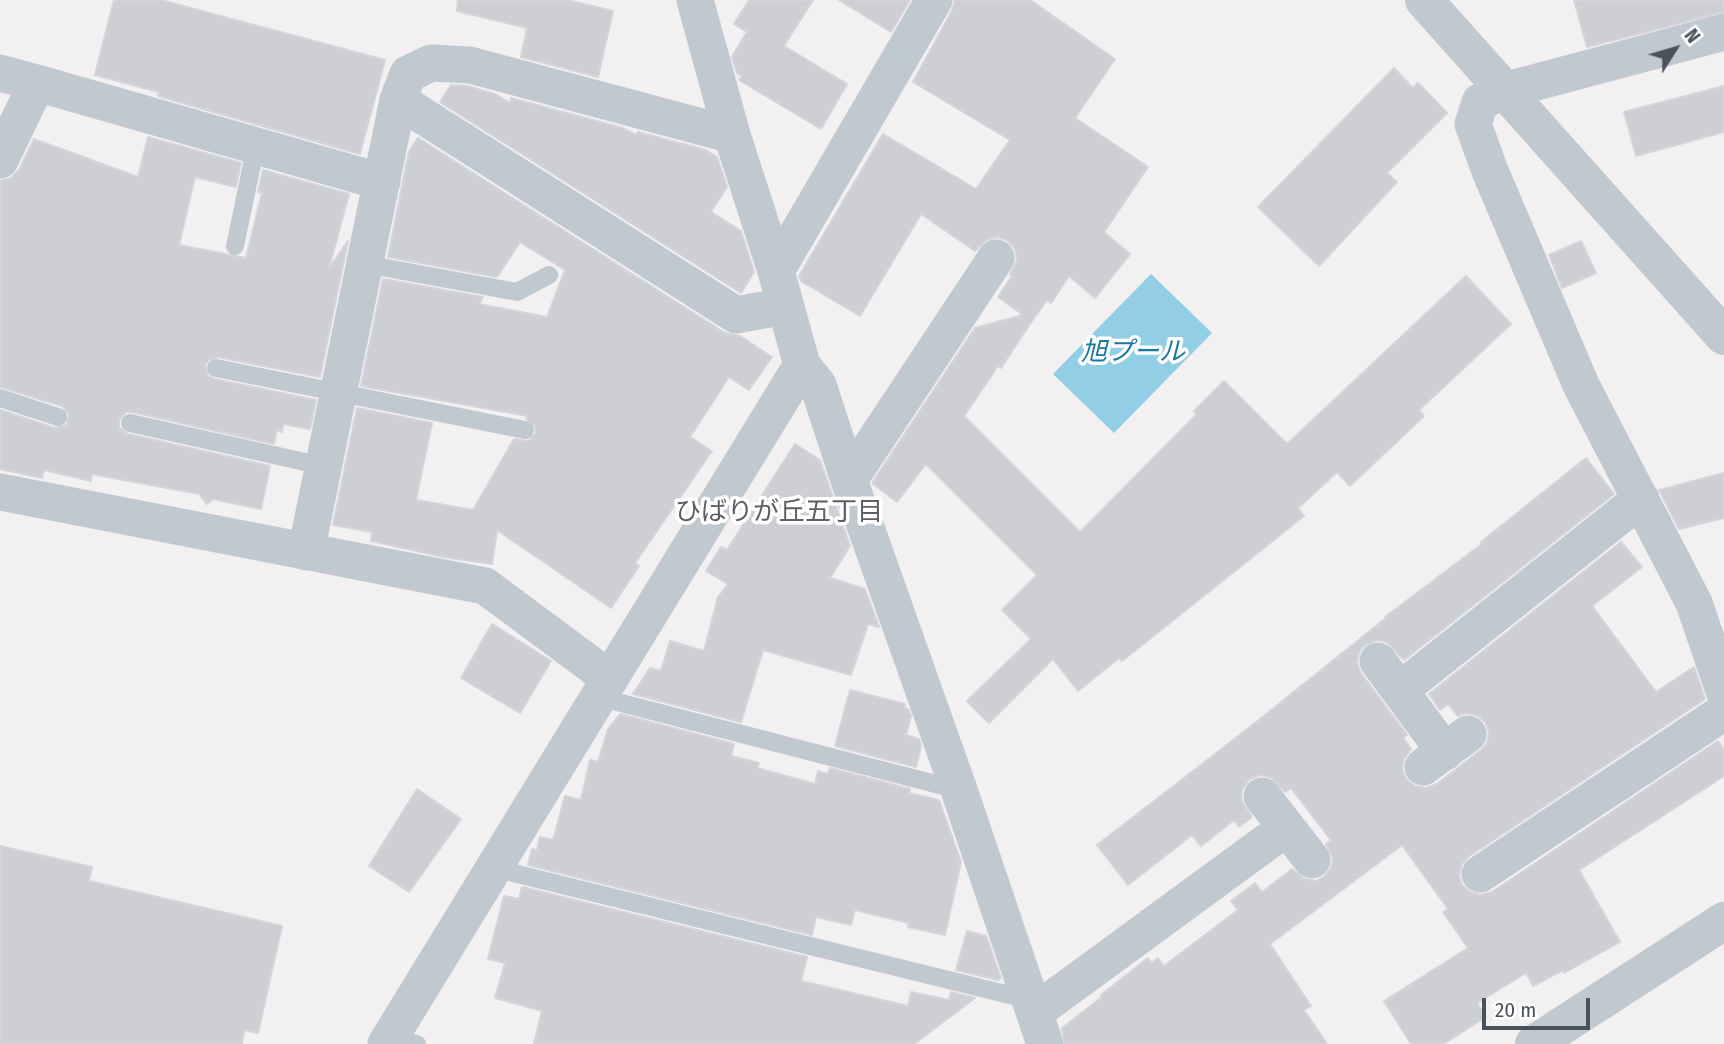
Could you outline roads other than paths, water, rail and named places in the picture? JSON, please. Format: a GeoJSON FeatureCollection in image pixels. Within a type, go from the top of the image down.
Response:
{"type":"FeatureCollection","features":[{"type":"Feature","properties":{"kind":"street"},"geometry":{"type":"LineString","coordinates":[[695,0],[732,135],[776,271],[802,365],[818,386],[1037,1019],[1286,828]]}},
{"type":"Feature","properties":{"kind":"street"},"geometry":{"type":"LineString","coordinates":[[776,271],[934,0]]}},
{"type":"Feature","properties":{"kind":"street"},"geometry":{"type":"LineString","coordinates":[[1423,0],[1724,336]]}},
{"type":"Feature","properties":{"kind":"street"},"geometry":{"type":"LineString","coordinates":[[1724,32],[1503,91],[1480,102],[1474,124],[1490,171],[1581,385],[1694,603],[1724,691]]}},
{"type":"Feature","properties":{"kind":"street"},"geometry":{"type":"LineString","coordinates":[[306,552],[398,100],[408,74],[431,62],[470,65],[732,135]]}},
{"type":"Feature","properties":{"kind":"street"},"geometry":{"type":"LineString","coordinates":[[0,74],[382,182]]}},
{"type":"Feature","properties":{"kind":"street"},"geometry":{"type":"LineString","coordinates":[[0,160],[37,83]]}},
{"type":"Feature","properties":{"kind":"street"},"geometry":{"type":"LineString","coordinates":[[398,100],[736,315],[785,306]]}},
{"type":"Feature","properties":{"kind":"street"},"geometry":{"type":"LineString","coordinates":[[849,480],[996,258]]}},
{"type":"Feature","properties":{"kind":"street"},"geometry":{"type":"LineString","coordinates":[[398,1042],[493,868],[802,365]]}},
{"type":"Feature","properties":{"kind":"street"},"geometry":{"type":"LineString","coordinates":[[0,492],[485,586],[604,688]]}},
{"type":"Feature","properties":{"kind":"street"},"geometry":{"type":"LineString","coordinates":[[1400,690],[1491,597],[1641,499]]}},
{"type":"Feature","properties":{"kind":"street"},"geometry":{"type":"LineString","coordinates":[[1378,661],[1445,751]]}},
{"type":"Feature","properties":{"kind":"street"},"geometry":{"type":"LineString","coordinates":[[1480,874],[1724,712]]}},
{"type":"Feature","properties":{"kind":"street"},"geometry":{"type":"LineString","coordinates":[[1262,796],[1312,860]]}},
{"type":"Feature","properties":{"kind":"street"},"geometry":{"type":"LineString","coordinates":[[1534,1044],[1724,921]]}},
{"type":"Feature","properties":{"kind":"lane"},"geometry":{"type":"LineString","coordinates":[[235,246],[256,145]]}},
{"type":"Feature","properties":{"kind":"lane"},"geometry":{"type":"LineString","coordinates":[[365,264],[517,292],[549,275]]}},
{"type":"Feature","properties":{"kind":"lane"},"geometry":{"type":"LineString","coordinates":[[216,368],[525,430]]}},
{"type":"Feature","properties":{"kind":"lane"},"geometry":{"type":"LineString","coordinates":[[0,398],[58,416]]}},
{"type":"Feature","properties":{"kind":"lane"},"geometry":{"type":"LineString","coordinates":[[130,423],[323,466]]}},
{"type":"Feature","properties":{"kind":"lane"},"geometry":{"type":"LineString","coordinates":[[604,688],[959,790]]}},
{"type":"Feature","properties":{"kind":"lane"},"geometry":{"type":"LineString","coordinates":[[493,868],[1037,1019]]}},
{"type":"Feature","properties":{"kind":"water","name":"旭プール"},"geometry":{"type":"Polygon","coordinates":[[[1151,274],[1212,333],[1114,433],[1053,374],[1151,274]]]}},
{"type":"Feature","properties":{"kind":"district","name":"ひばりが丘五丁目"},"geometry":{"type":"Point","coordinates":[779,513]}}]}
